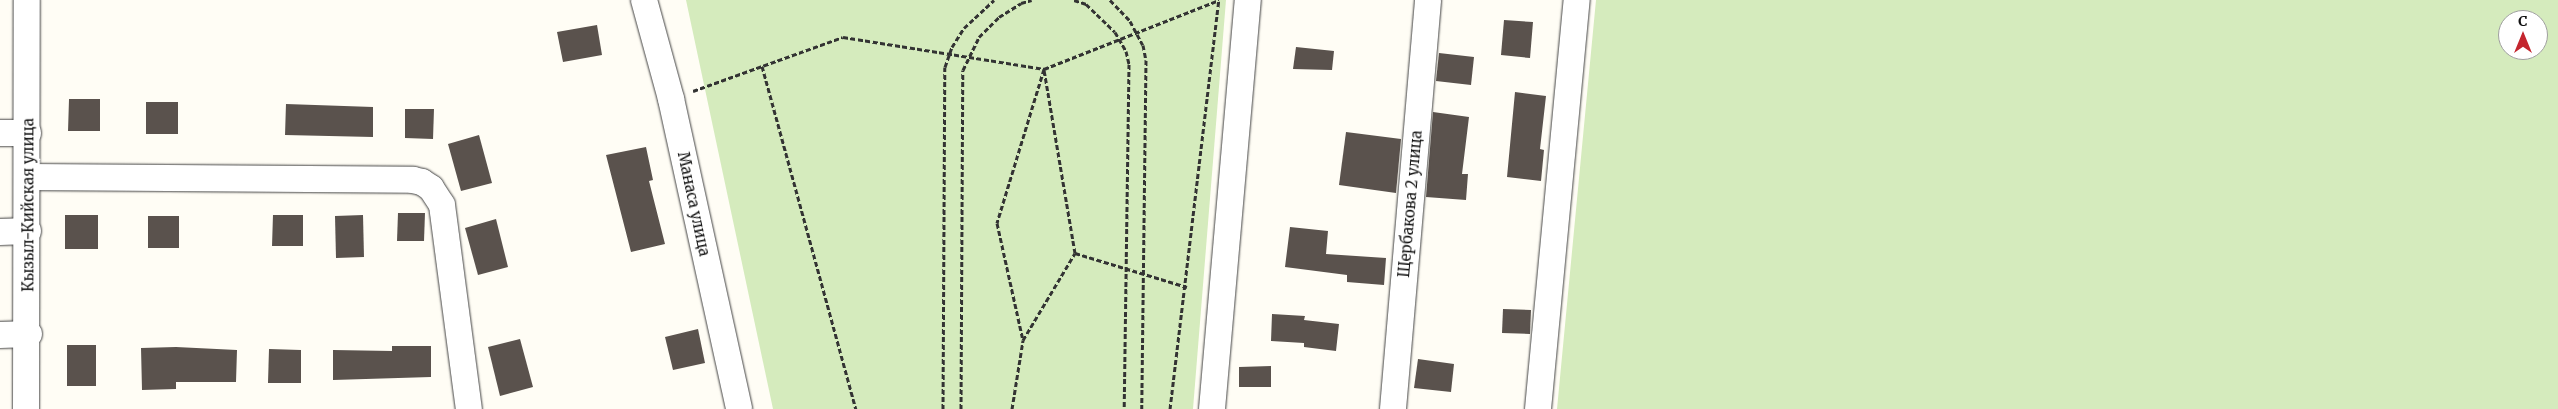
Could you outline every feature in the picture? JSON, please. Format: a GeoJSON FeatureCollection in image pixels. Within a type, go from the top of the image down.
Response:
{"type":"FeatureCollection","features":[{"type":"Feature","properties":{"kind":"street","name":"Кызыл-Кийская улица"},"geometry":{"type":"LineString","coordinates":[[26,409],[29,334],[27,0]]}},
{"type":"Feature","properties":{"kind":"street","name":"Манаса улица"},"geometry":{"type":"LineString","coordinates":[[644,0],[671,99],[739,409]]}},
{"type":"Feature","properties":{"kind":"street"},"geometry":{"type":"LineString","coordinates":[[1212,409],[1248,0]]}},
{"type":"Feature","properties":{"kind":"street","name":"Щербакова 2 улица"},"geometry":{"type":"LineString","coordinates":[[1393,409],[1428,0]]}},
{"type":"Feature","properties":{"kind":"street"},"geometry":{"type":"LineString","coordinates":[[1538,409],[1577,0]]}},
{"type":"Feature","properties":{"kind":"street"},"geometry":{"type":"LineString","coordinates":[[0,133],[28,133]]}},
{"type":"Feature","properties":{"kind":"street"},"geometry":{"type":"LineString","coordinates":[[28,178],[413,180],[422,182],[431,188],[442,205],[469,409]]}},
{"type":"Feature","properties":{"kind":"street"},"geometry":{"type":"LineString","coordinates":[[0,232],[28,232]]}},
{"type":"Feature","properties":{"kind":"street"},"geometry":{"type":"LineString","coordinates":[[0,335],[29,334]]}},
{"type":"Feature","properties":{"kind":"path"},"geometry":{"type":"LineString","coordinates":[[943,409],[945,67],[964,28],[994,0]]}},
{"type":"Feature","properties":{"kind":"path"},"geometry":{"type":"LineString","coordinates":[[961,409],[963,70],[979,37],[999,18],[1021,3],[1032,0]]}},
{"type":"Feature","properties":{"kind":"path"},"geometry":{"type":"LineString","coordinates":[[1074,0],[1102,16],[1120,40],[1128,64],[1124,409]]}},
{"type":"Feature","properties":{"kind":"path"},"geometry":{"type":"LineString","coordinates":[[1110,0],[1136,33],[1143,45],[1146,60],[1142,409]]}},
{"type":"Feature","properties":{"kind":"path"},"geometry":{"type":"LineString","coordinates":[[671,99],[843,37],[1044,69],[1219,0],[1187,288],[1170,409]]}},
{"type":"Feature","properties":{"kind":"path"},"geometry":{"type":"LineString","coordinates":[[762,66],[856,409]]}},
{"type":"Feature","properties":{"kind":"path"},"geometry":{"type":"LineString","coordinates":[[1012,409],[1023,340],[1075,253],[1044,69]]}},
{"type":"Feature","properties":{"kind":"path"},"geometry":{"type":"LineString","coordinates":[[1023,340],[996,222],[1044,69]]}},
{"type":"Feature","properties":{"kind":"path"},"geometry":{"type":"LineString","coordinates":[[1075,253],[1187,288]]}},
{"type":"Feature","properties":{"kind":"green space"},"geometry":{"type":"Polygon","coordinates":[[[686,0],[1226,0],[1193,409],[773,409],[686,0]]]}},
{"type":"Feature","properties":{"kind":"green space"},"geometry":{"type":"Polygon","coordinates":[[[1596,0],[2558,0],[2558,409],[1557,409],[1596,0]]]}},
{"type":"Feature","properties":{"kind":"building"},"geometry":{"type":"Polygon","coordinates":[[[1504,20],[1533,22],[1530,58],[1501,55],[1504,20]]]}},
{"type":"Feature","properties":{"kind":"building"},"geometry":{"type":"Polygon","coordinates":[[[597,25],[602,55],[563,62],[557,32],[597,25]]]}},
{"type":"Feature","properties":{"kind":"building"},"geometry":{"type":"Polygon","coordinates":[[[1296,47],[1334,51],[1332,70],[1293,69],[1296,47]]]}},
{"type":"Feature","properties":{"kind":"building"},"geometry":{"type":"Polygon","coordinates":[[[1439,53],[1474,57],[1471,85],[1436,81],[1439,53]]]}},
{"type":"Feature","properties":{"kind":"building"},"geometry":{"type":"Polygon","coordinates":[[[1515,92],[1546,96],[1540,149],[1544,150],[1541,181],[1507,177],[1515,92]]]}},
{"type":"Feature","properties":{"kind":"building"},"geometry":{"type":"Polygon","coordinates":[[[69,99],[100,99],[100,131],[68,131],[69,99]]]}},
{"type":"Feature","properties":{"kind":"building"},"geometry":{"type":"Polygon","coordinates":[[[146,102],[178,102],[178,134],[146,134],[146,102]]]}},
{"type":"Feature","properties":{"kind":"building"},"geometry":{"type":"Polygon","coordinates":[[[286,104],[373,107],[373,137],[285,135],[286,104]]]}},
{"type":"Feature","properties":{"kind":"building"},"geometry":{"type":"Polygon","coordinates":[[[405,109],[434,109],[433,139],[405,138],[405,109]]]}},
{"type":"Feature","properties":{"kind":"building"},"geometry":{"type":"Polygon","coordinates":[[[1433,112],[1469,117],[1462,174],[1468,174],[1466,200],[1426,197],[1433,112]]]}},
{"type":"Feature","properties":{"kind":"building"},"geometry":{"type":"Polygon","coordinates":[[[1346,132],[1401,139],[1396,193],[1339,185],[1346,132]]]}},
{"type":"Feature","properties":{"kind":"building"},"geometry":{"type":"Polygon","coordinates":[[[479,135],[492,183],[461,191],[448,144],[479,135]]]}},
{"type":"Feature","properties":{"kind":"building"},"geometry":{"type":"Polygon","coordinates":[[[646,147],[653,180],[649,181],[665,244],[631,252],[606,155],[646,147]]]}},
{"type":"Feature","properties":{"kind":"building"},"geometry":{"type":"Polygon","coordinates":[[[398,213],[425,213],[424,241],[397,241],[398,213]]]}},
{"type":"Feature","properties":{"kind":"building"},"geometry":{"type":"Polygon","coordinates":[[[65,215],[98,215],[98,249],[65,249],[65,215]]]}},
{"type":"Feature","properties":{"kind":"building"},"geometry":{"type":"Polygon","coordinates":[[[273,215],[303,215],[303,246],[272,246],[273,215]]]}},
{"type":"Feature","properties":{"kind":"building"},"geometry":{"type":"Polygon","coordinates":[[[363,215],[364,257],[336,258],[335,216],[363,215]]]}},
{"type":"Feature","properties":{"kind":"building"},"geometry":{"type":"Polygon","coordinates":[[[148,216],[179,216],[179,248],[148,248],[148,216]]]}},
{"type":"Feature","properties":{"kind":"building"},"geometry":{"type":"Polygon","coordinates":[[[496,219],[508,267],[478,275],[465,228],[496,219]]]}},
{"type":"Feature","properties":{"kind":"building"},"geometry":{"type":"Polygon","coordinates":[[[1290,227],[1328,231],[1326,254],[1386,258],[1384,285],[1347,282],[1347,275],[1285,267],[1290,227]]]}},
{"type":"Feature","properties":{"kind":"building"},"geometry":{"type":"Polygon","coordinates":[[[1503,309],[1531,310],[1530,334],[1502,333],[1503,309]]]}},
{"type":"Feature","properties":{"kind":"building"},"geometry":{"type":"Polygon","coordinates":[[[1272,314],[1305,316],[1304,320],[1339,324],[1336,351],[1304,347],[1304,343],[1271,341],[1272,314]]]}},
{"type":"Feature","properties":{"kind":"building"},"geometry":{"type":"Polygon","coordinates":[[[698,329],[705,363],[673,370],[665,337],[698,329]]]}},
{"type":"Feature","properties":{"kind":"building"},"geometry":{"type":"Polygon","coordinates":[[[520,339],[533,387],[500,396],[488,347],[520,339]]]}},
{"type":"Feature","properties":{"kind":"building"},"geometry":{"type":"Polygon","coordinates":[[[67,345],[96,345],[96,386],[67,386],[67,345]]]}},
{"type":"Feature","properties":{"kind":"building"},"geometry":{"type":"Polygon","coordinates":[[[392,346],[431,346],[431,377],[333,380],[333,350],[392,351],[392,346]]]}},
{"type":"Feature","properties":{"kind":"building"},"geometry":{"type":"Polygon","coordinates":[[[176,347],[237,350],[236,382],[176,382],[176,389],[142,390],[141,348],[176,347]]]}},
{"type":"Feature","properties":{"kind":"building"},"geometry":{"type":"Polygon","coordinates":[[[269,349],[301,350],[301,383],[268,383],[269,349]]]}},
{"type":"Feature","properties":{"kind":"building"},"geometry":{"type":"Polygon","coordinates":[[[1418,359],[1454,364],[1451,392],[1414,388],[1418,359]]]}},
{"type":"Feature","properties":{"kind":"building"},"geometry":{"type":"Polygon","coordinates":[[[1271,366],[1271,387],[1239,387],[1239,367],[1271,366]]]}}]}
